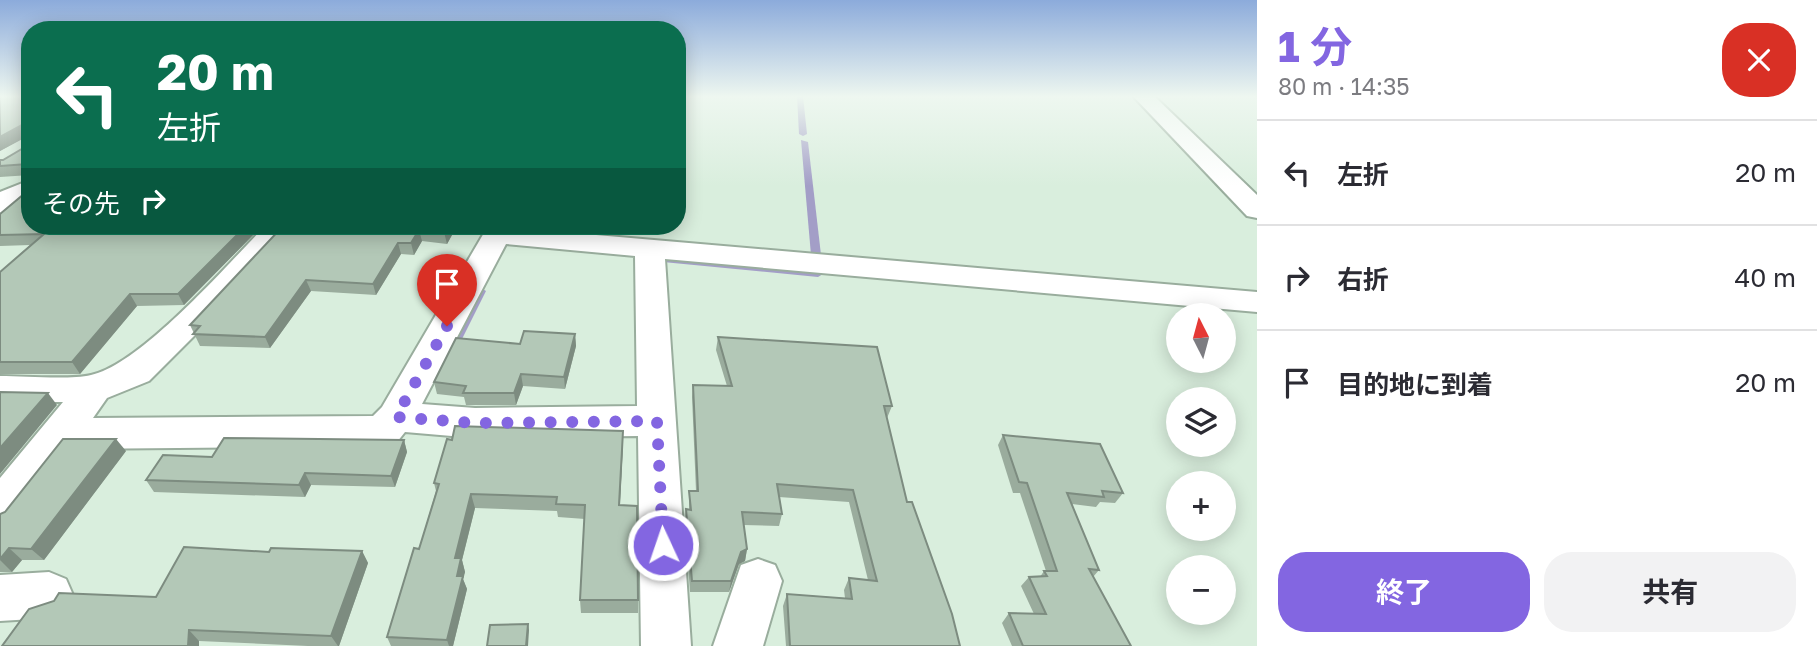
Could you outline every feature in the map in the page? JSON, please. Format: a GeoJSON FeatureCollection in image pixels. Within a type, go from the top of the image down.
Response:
{"type":"FeatureCollection","features":[{"type":"Feature","properties":{"kind":"main road"},"geometry":{"type":"LineString","coordinates":[[0,204],[21,194]]}},
{"type":"Feature","properties":{"kind":"street"},"geometry":{"type":"LineString","coordinates":[[1173,126],[1257,210]]}},
{"type":"Feature","properties":{"kind":"street"},"geometry":{"type":"LineString","coordinates":[[0,389],[94,389],[136,372],[204,308],[272,235]]}},
{"type":"Feature","properties":{"kind":"street"},"geometry":{"type":"LineString","coordinates":[[61,434],[383,430],[396,417],[496,235]]}},
{"type":"Feature","properties":{"kind":"street"},"geometry":{"type":"LineString","coordinates":[[537,235],[650,250],[1257,302]]}},
{"type":"Feature","properties":{"kind":"street"},"geometry":{"type":"LineString","coordinates":[[650,250],[666,646]]}},
{"type":"Feature","properties":{"kind":"street"},"geometry":{"type":"LineString","coordinates":[[0,509],[94,389]]}},
{"type":"Feature","properties":{"kind":"street"},"geometry":{"type":"LineString","coordinates":[[396,417],[475,423],[657,421]]}},
{"type":"Feature","properties":{"kind":"street"},"geometry":{"type":"LineString","coordinates":[[738,646],[758,581]]}},
{"type":"Feature","properties":{"kind":"street"},"geometry":{"type":"LineString","coordinates":[[0,598],[49,595]]}},
{"type":"Feature","properties":{"kind":"building"},"geometry":{"type":"Polygon","coordinates":[[[0,126],[20,126],[0,137],[0,126]]]}},
{"type":"Feature","properties":{"kind":"building"},"geometry":{"type":"Polygon","coordinates":[[[21,149],[21,165],[0,166],[0,160],[21,149]]]}},
{"type":"Feature","properties":{"kind":"building"},"geometry":{"type":"Polygon","coordinates":[[[21,196],[21,235],[0,235],[0,214],[21,196]]]}},
{"type":"Feature","properties":{"kind":"building"},"geometry":{"type":"Polygon","coordinates":[[[43,235],[237,235],[178,294],[130,294],[72,362],[0,362],[0,272],[43,235]]]}},
{"type":"Feature","properties":{"kind":"building"},"geometry":{"type":"Polygon","coordinates":[[[275,235],[416,235],[411,243],[398,243],[373,284],[306,280],[265,337],[193,334],[200,326],[190,325],[275,235]]]}},
{"type":"Feature","properties":{"kind":"building"},"geometry":{"type":"Polygon","coordinates":[[[524,331],[575,334],[564,377],[521,374],[514,393],[463,393],[466,386],[434,382],[456,338],[520,344],[524,331]]]}},
{"type":"Feature","properties":{"kind":"building"},"geometry":{"type":"Polygon","coordinates":[[[718,337],[877,347],[892,406],[884,406],[907,502],[912,502],[952,614],[960,646],[790,646],[787,594],[852,599],[849,578],[877,581],[853,490],[777,484],[782,514],[742,512],[747,549],[741,552],[731,581],[692,581],[686,509],[691,510],[689,491],[698,491],[693,385],[732,386],[718,337]]]}},
{"type":"Feature","properties":{"kind":"building"},"geometry":{"type":"Polygon","coordinates":[[[0,392],[48,393],[0,448],[0,392]]]}},
{"type":"Feature","properties":{"kind":"building"},"geometry":{"type":"Polygon","coordinates":[[[455,426],[623,431],[619,505],[637,506],[638,600],[580,600],[585,505],[556,504],[557,497],[471,494],[455,558],[461,558],[457,576],[463,576],[447,640],[387,637],[414,548],[419,549],[439,484],[434,483],[447,439],[452,440],[455,426]]]}},
{"type":"Feature","properties":{"kind":"building"},"geometry":{"type":"Polygon","coordinates":[[[1003,435],[1100,444],[1123,493],[1102,491],[1104,497],[1067,493],[1099,570],[1089,569],[1131,646],[1023,646],[1009,613],[1046,614],[1029,577],[1047,576],[1044,571],[1057,571],[1027,483],[1019,482],[1003,435]]]}},
{"type":"Feature","properties":{"kind":"building"},"geometry":{"type":"Polygon","coordinates":[[[224,438],[404,440],[391,476],[305,473],[299,485],[146,480],[163,455],[212,457],[224,438]]]}},
{"type":"Feature","properties":{"kind":"building"},"geometry":{"type":"Polygon","coordinates":[[[63,439],[116,439],[31,549],[9,548],[0,559],[0,514],[5,512],[63,439]]]}},
{"type":"Feature","properties":{"kind":"building"},"geometry":{"type":"Polygon","coordinates":[[[184,547],[269,552],[271,548],[362,551],[331,636],[189,630],[188,646],[2,646],[29,609],[54,601],[59,593],[156,597],[184,547]]]}},
{"type":"Feature","properties":{"kind":"building"},"geometry":{"type":"Polygon","coordinates":[[[528,624],[526,646],[487,646],[490,625],[528,624]]]}},
{"type":"Feature","properties":{"kind":"waterway"},"geometry":{"type":"LineString","coordinates":[[802,126],[803,134]]}},
{"type":"Feature","properties":{"kind":"waterway"},"geometry":{"type":"LineString","coordinates":[[804,142],[816,255]]}},
{"type":"Feature","properties":{"kind":"waterway"},"geometry":{"type":"LineString","coordinates":[[666,260],[818,274]]}},
{"type":"Feature","properties":{"kind":"waterway"},"geometry":{"type":"LineString","coordinates":[[452,349],[481,291]]}},
{"type":"Feature","properties":{"kind":"route"},"geometry":{"type":"LineString","coordinates":[[447,326],[396,417],[475,423],[657,421],[663,545]]}}]}
